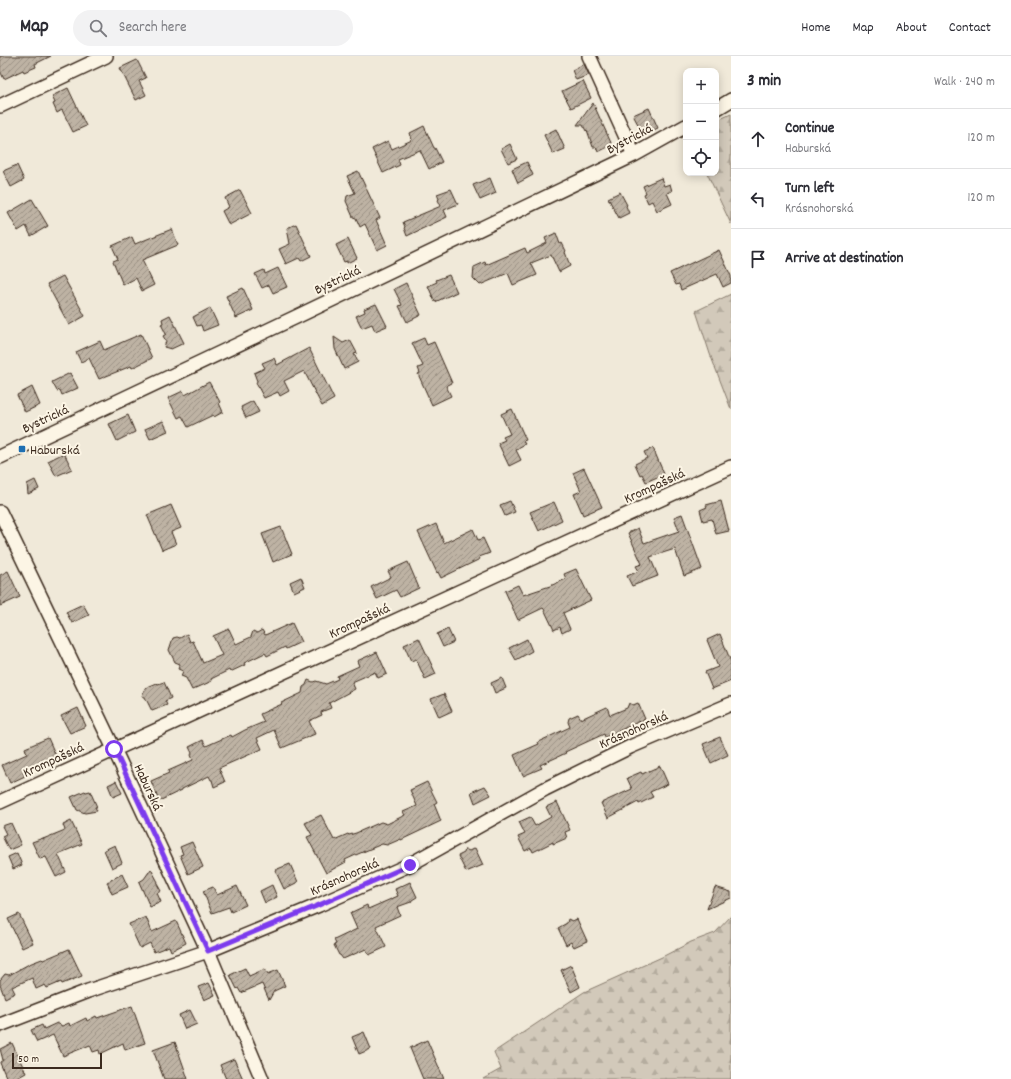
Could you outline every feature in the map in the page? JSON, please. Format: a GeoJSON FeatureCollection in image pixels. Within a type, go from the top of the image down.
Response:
{"type":"FeatureCollection","features":[{"type":"Feature","properties":{"kind":"street"},"geometry":{"type":"LineString","coordinates":[[0,106],[106,56]]}},
{"type":"Feature","properties":{"kind":"street"},"geometry":{"type":"LineString","coordinates":[[589,56],[634,155]]}},
{"type":"Feature","properties":{"kind":"street"},"geometry":{"type":"LineString","coordinates":[[719,107],[731,100]]}},
{"type":"Feature","properties":{"kind":"street","name":"Bystrická"},"geometry":{"type":"LineString","coordinates":[[0,457],[634,155],[683,128]]}},
{"type":"Feature","properties":{"kind":"street","name":"Krompašská"},"geometry":{"type":"LineString","coordinates":[[0,802],[731,467]]}},
{"type":"Feature","properties":{"kind":"street","name":"Haburská"},"geometry":{"type":"LineString","coordinates":[[0,512],[114,749],[208,951],[262,1079]]}},
{"type":"Feature","properties":{"kind":"street","name":"Krásnohorská"},"geometry":{"type":"LineString","coordinates":[[0,1025],[88,991],[208,951],[319,905],[410,865],[559,782],[630,746],[731,704]]}},
{"type":"Feature","properties":{"kind":"green space"},"geometry":{"type":"Polygon","coordinates":[[[731,114],[731,224],[708,176],[719,176],[719,120],[731,114]]]}},
{"type":"Feature","properties":{"kind":"green space"},"geometry":{"type":"Polygon","coordinates":[[[731,294],[731,409],[710,354],[696,311],[731,294]]]}},
{"type":"Feature","properties":{"kind":"green space"},"geometry":{"type":"Polygon","coordinates":[[[731,916],[731,1079],[483,1079],[501,1069],[494,1052],[584,992],[662,957],[691,942],[715,933],[731,916]]]}},
{"type":"Feature","properties":{"kind":"building"},"geometry":{"type":"Polygon","coordinates":[[[0,56],[51,56],[35,64],[36,67],[24,72],[23,70],[4,79],[0,71],[0,56]]]}},
{"type":"Feature","properties":{"kind":"building"},"geometry":{"type":"Polygon","coordinates":[[[137,60],[146,78],[139,81],[146,95],[136,100],[120,68],[137,60]]]}},
{"type":"Feature","properties":{"kind":"building"},"geometry":{"type":"Polygon","coordinates":[[[584,64],[589,75],[576,80],[572,70],[584,64]]]}},
{"type":"Feature","properties":{"kind":"building"},"geometry":{"type":"Polygon","coordinates":[[[583,81],[591,98],[571,108],[562,91],[583,81]]]}},
{"type":"Feature","properties":{"kind":"building"},"geometry":{"type":"Polygon","coordinates":[[[68,88],[86,126],[73,132],[62,110],[57,113],[53,104],[55,103],[52,96],[68,88]]]}},
{"type":"Feature","properties":{"kind":"building"},"geometry":{"type":"Polygon","coordinates":[[[593,103],[612,145],[598,152],[596,147],[593,147],[587,130],[586,131],[583,125],[577,125],[593,103]]]}},
{"type":"Feature","properties":{"kind":"building"},"geometry":{"type":"Polygon","coordinates":[[[649,108],[658,128],[645,134],[643,129],[641,130],[633,115],[649,108]]]}},
{"type":"Feature","properties":{"kind":"building"},"geometry":{"type":"Polygon","coordinates":[[[424,126],[442,162],[429,169],[420,150],[398,159],[400,165],[383,173],[372,149],[388,141],[392,149],[412,140],[410,133],[424,126]]]}},
{"type":"Feature","properties":{"kind":"building"},"geometry":{"type":"Polygon","coordinates":[[[556,129],[565,149],[553,154],[544,135],[556,129]]]}},
{"type":"Feature","properties":{"kind":"building"},"geometry":{"type":"Polygon","coordinates":[[[510,144],[517,159],[508,163],[501,149],[510,144]]]}},
{"type":"Feature","properties":{"kind":"building"},"geometry":{"type":"Polygon","coordinates":[[[527,162],[533,175],[518,183],[512,169],[527,162]]]}},
{"type":"Feature","properties":{"kind":"building"},"geometry":{"type":"Polygon","coordinates":[[[17,165],[24,180],[11,187],[3,171],[17,165]]]}},
{"type":"Feature","properties":{"kind":"building"},"geometry":{"type":"Polygon","coordinates":[[[358,171],[380,218],[376,220],[387,245],[377,250],[365,224],[360,227],[356,218],[353,217],[346,201],[347,196],[355,193],[347,176],[358,171]]]}},
{"type":"Feature","properties":{"kind":"building"},"geometry":{"type":"Polygon","coordinates":[[[490,178],[496,193],[480,200],[473,185],[490,178]]]}},
{"type":"Feature","properties":{"kind":"building"},"geometry":{"type":"Polygon","coordinates":[[[661,178],[664,186],[670,184],[672,191],[667,193],[672,204],[657,211],[652,201],[648,203],[644,194],[646,193],[643,186],[661,178]]]}},
{"type":"Feature","properties":{"kind":"building"},"geometry":{"type":"Polygon","coordinates":[[[451,189],[458,204],[444,210],[447,217],[407,236],[403,222],[441,206],[437,194],[451,189]]]}},
{"type":"Feature","properties":{"kind":"building"},"geometry":{"type":"Polygon","coordinates":[[[240,190],[252,213],[229,225],[222,211],[229,207],[225,198],[240,190]]]}},
{"type":"Feature","properties":{"kind":"building"},"geometry":{"type":"Polygon","coordinates":[[[620,192],[627,205],[626,206],[629,213],[619,218],[608,198],[620,192]]]}},
{"type":"Feature","properties":{"kind":"building"},"geometry":{"type":"Polygon","coordinates":[[[32,199],[48,226],[31,236],[26,226],[18,231],[8,213],[32,199]]]}},
{"type":"Feature","properties":{"kind":"building"},"geometry":{"type":"Polygon","coordinates":[[[296,224],[311,256],[301,261],[299,258],[286,264],[279,249],[290,244],[287,228],[296,224]]]}},
{"type":"Feature","properties":{"kind":"building"},"geometry":{"type":"Polygon","coordinates":[[[172,229],[178,245],[142,260],[154,285],[142,291],[136,278],[123,285],[113,261],[118,259],[112,246],[132,237],[135,244],[172,229]]]}},
{"type":"Feature","properties":{"kind":"building"},"geometry":{"type":"Polygon","coordinates":[[[556,233],[560,244],[562,243],[566,251],[565,252],[570,266],[559,272],[551,255],[531,263],[537,275],[513,285],[508,273],[480,285],[473,278],[474,267],[485,262],[486,265],[525,248],[527,253],[547,243],[545,238],[556,233]]]}},
{"type":"Feature","properties":{"kind":"building"},"geometry":{"type":"Polygon","coordinates":[[[348,239],[357,258],[347,263],[347,261],[344,262],[336,245],[348,239]]]}},
{"type":"Feature","properties":{"kind":"building"},"geometry":{"type":"Polygon","coordinates":[[[719,250],[731,276],[731,283],[723,287],[717,274],[681,290],[679,284],[676,285],[670,273],[719,250]]]}},
{"type":"Feature","properties":{"kind":"building"},"geometry":{"type":"Polygon","coordinates":[[[278,268],[287,287],[273,293],[269,285],[262,288],[255,274],[264,270],[265,274],[278,268]]]}},
{"type":"Feature","properties":{"kind":"building"},"geometry":{"type":"Polygon","coordinates":[[[449,275],[457,292],[435,302],[428,286],[437,282],[436,280],[449,275]]]}},
{"type":"Feature","properties":{"kind":"building"},"geometry":{"type":"Polygon","coordinates":[[[63,276],[85,316],[69,325],[47,284],[63,276]]]}},
{"type":"Feature","properties":{"kind":"building"},"geometry":{"type":"Polygon","coordinates":[[[406,283],[421,315],[407,322],[399,306],[402,305],[394,289],[406,283]]]}},
{"type":"Feature","properties":{"kind":"building"},"geometry":{"type":"Polygon","coordinates":[[[243,288],[253,310],[236,318],[226,296],[243,288]]]}},
{"type":"Feature","properties":{"kind":"building"},"geometry":{"type":"Polygon","coordinates":[[[376,304],[387,326],[375,331],[372,324],[362,328],[356,316],[365,312],[364,309],[376,304]]]}},
{"type":"Feature","properties":{"kind":"building"},"geometry":{"type":"Polygon","coordinates":[[[210,308],[218,325],[203,331],[201,325],[197,326],[193,317],[210,308]]]}},
{"type":"Feature","properties":{"kind":"building"},"geometry":{"type":"Polygon","coordinates":[[[170,315],[184,343],[171,349],[164,347],[166,341],[163,336],[166,334],[161,324],[163,323],[162,319],[170,315]]]}},
{"type":"Feature","properties":{"kind":"building"},"geometry":{"type":"Polygon","coordinates":[[[141,334],[152,358],[132,368],[131,366],[99,379],[89,358],[81,362],[76,352],[100,341],[104,350],[141,334]]]}},
{"type":"Feature","properties":{"kind":"building"},"geometry":{"type":"Polygon","coordinates":[[[334,337],[343,343],[350,340],[357,353],[354,354],[358,362],[344,369],[335,349],[334,337]]]}},
{"type":"Feature","properties":{"kind":"building"},"geometry":{"type":"Polygon","coordinates":[[[424,338],[427,345],[434,342],[452,383],[446,386],[451,396],[432,405],[418,374],[420,373],[418,368],[423,366],[412,343],[424,338]]]}},
{"type":"Feature","properties":{"kind":"building"},"geometry":{"type":"Polygon","coordinates":[[[309,348],[334,399],[322,406],[304,371],[284,381],[289,391],[280,396],[278,392],[264,398],[256,383],[257,381],[254,373],[265,368],[262,363],[274,358],[277,365],[309,348]]]}},
{"type":"Feature","properties":{"kind":"building"},"geometry":{"type":"Polygon","coordinates":[[[70,373],[78,388],[62,395],[60,390],[57,391],[52,382],[70,373]]]}},
{"type":"Feature","properties":{"kind":"building"},"geometry":{"type":"Polygon","coordinates":[[[209,382],[220,402],[219,403],[223,412],[188,427],[182,416],[178,418],[168,398],[183,391],[185,395],[209,382]]]}},
{"type":"Feature","properties":{"kind":"building"},"geometry":{"type":"Polygon","coordinates":[[[32,387],[40,405],[25,412],[17,395],[32,387]]]}},
{"type":"Feature","properties":{"kind":"building"},"geometry":{"type":"Polygon","coordinates":[[[253,401],[259,412],[246,418],[241,407],[253,401]]]}},
{"type":"Feature","properties":{"kind":"building"},"geometry":{"type":"Polygon","coordinates":[[[512,409],[526,440],[523,441],[525,444],[516,450],[521,460],[509,466],[498,443],[505,440],[503,437],[510,434],[501,414],[512,409]]]}},
{"type":"Feature","properties":{"kind":"building"},"geometry":{"type":"Polygon","coordinates":[[[128,415],[135,432],[117,441],[109,424],[128,415]]]}},
{"type":"Feature","properties":{"kind":"building"},"geometry":{"type":"Polygon","coordinates":[[[163,421],[168,431],[150,439],[145,429],[163,421]]]}},
{"type":"Feature","properties":{"kind":"building"},"geometry":{"type":"Polygon","coordinates":[[[653,448],[664,474],[646,482],[642,474],[640,475],[635,464],[647,458],[644,452],[653,448]]]}},
{"type":"Feature","properties":{"kind":"building"},"geometry":{"type":"Polygon","coordinates":[[[64,453],[72,469],[56,476],[48,461],[64,453]]]}},
{"type":"Feature","properties":{"kind":"building"},"geometry":{"type":"Polygon","coordinates":[[[584,468],[602,507],[583,515],[574,494],[581,491],[573,473],[584,468]]]}},
{"type":"Feature","properties":{"kind":"building"},"geometry":{"type":"Polygon","coordinates":[[[35,480],[39,489],[28,494],[27,484],[35,480]]]}},
{"type":"Feature","properties":{"kind":"building"},"geometry":{"type":"Polygon","coordinates":[[[510,501],[515,512],[505,516],[500,505],[510,501]]]}},
{"type":"Feature","properties":{"kind":"building"},"geometry":{"type":"Polygon","coordinates":[[[721,501],[729,531],[716,534],[712,519],[703,521],[700,510],[707,507],[706,505],[721,501]]]}},
{"type":"Feature","properties":{"kind":"building"},"geometry":{"type":"Polygon","coordinates":[[[554,502],[562,520],[539,531],[530,512],[554,502]]]}},
{"type":"Feature","properties":{"kind":"building"},"geometry":{"type":"Polygon","coordinates":[[[171,505],[181,528],[171,532],[176,544],[162,550],[147,515],[171,505]]]}},
{"type":"Feature","properties":{"kind":"building"},"geometry":{"type":"Polygon","coordinates":[[[682,514],[702,569],[684,576],[675,549],[650,557],[658,576],[632,586],[627,576],[639,571],[636,566],[642,564],[628,533],[638,528],[644,543],[679,531],[674,517],[682,514]]]}},
{"type":"Feature","properties":{"kind":"building"},"geometry":{"type":"Polygon","coordinates":[[[436,524],[444,543],[473,529],[478,540],[483,538],[490,553],[479,557],[480,559],[441,578],[438,572],[437,573],[418,532],[436,524]]]}},
{"type":"Feature","properties":{"kind":"building"},"geometry":{"type":"Polygon","coordinates":[[[281,527],[292,554],[273,562],[262,534],[281,527]]]}},
{"type":"Feature","properties":{"kind":"building"},"geometry":{"type":"Polygon","coordinates":[[[408,562],[419,588],[400,597],[396,590],[377,599],[371,587],[391,577],[388,571],[408,562]]]}},
{"type":"Feature","properties":{"kind":"building"},"geometry":{"type":"Polygon","coordinates":[[[576,569],[591,600],[563,613],[570,629],[562,633],[560,627],[554,630],[543,608],[518,620],[505,591],[518,585],[523,595],[566,579],[564,574],[576,569]]]}},
{"type":"Feature","properties":{"kind":"building"},"geometry":{"type":"Polygon","coordinates":[[[8,571],[20,597],[0,606],[0,575],[8,571]]]}},
{"type":"Feature","properties":{"kind":"building"},"geometry":{"type":"Polygon","coordinates":[[[301,577],[305,587],[294,592],[290,582],[301,577]]]}},
{"type":"Feature","properties":{"kind":"building"},"geometry":{"type":"Polygon","coordinates":[[[83,604],[89,615],[72,623],[66,612],[83,604]]]}},
{"type":"Feature","properties":{"kind":"building"},"geometry":{"type":"Polygon","coordinates":[[[292,623],[301,642],[286,649],[285,647],[267,656],[265,653],[244,663],[245,665],[230,672],[229,670],[211,679],[212,681],[192,690],[186,678],[181,676],[183,671],[178,669],[180,664],[175,662],[169,650],[173,638],[180,638],[187,634],[190,642],[193,641],[203,663],[222,655],[213,636],[229,629],[236,644],[251,637],[253,631],[257,633],[262,630],[265,635],[292,623]]]}},
{"type":"Feature","properties":{"kind":"building"},"geometry":{"type":"Polygon","coordinates":[[[448,629],[454,642],[443,647],[437,634],[448,629]]]}},
{"type":"Feature","properties":{"kind":"building"},"geometry":{"type":"Polygon","coordinates":[[[720,634],[731,662],[731,681],[712,689],[705,672],[718,667],[707,640],[720,634]]]}},
{"type":"Feature","properties":{"kind":"building"},"geometry":{"type":"Polygon","coordinates":[[[419,638],[436,674],[425,679],[416,659],[411,661],[404,645],[419,638]]]}},
{"type":"Feature","properties":{"kind":"building"},"geometry":{"type":"Polygon","coordinates":[[[527,639],[532,651],[516,660],[509,648],[527,639]]]}},
{"type":"Feature","properties":{"kind":"building"},"geometry":{"type":"Polygon","coordinates":[[[377,652],[387,674],[378,678],[375,672],[352,682],[355,689],[329,703],[331,708],[321,712],[322,715],[309,721],[315,734],[282,748],[274,730],[257,738],[262,749],[219,768],[225,782],[214,787],[209,776],[159,801],[151,781],[169,773],[168,771],[193,760],[189,747],[203,740],[206,746],[231,735],[232,737],[264,722],[260,714],[302,693],[303,687],[306,685],[308,680],[326,684],[338,679],[337,676],[359,666],[357,661],[377,652]]]}},
{"type":"Feature","properties":{"kind":"building"},"geometry":{"type":"Polygon","coordinates":[[[502,678],[506,688],[495,693],[491,683],[502,678]]]}},
{"type":"Feature","properties":{"kind":"building"},"geometry":{"type":"Polygon","coordinates":[[[164,682],[171,698],[165,701],[167,705],[152,711],[145,697],[142,696],[145,688],[164,682]]]}},
{"type":"Feature","properties":{"kind":"building"},"geometry":{"type":"Polygon","coordinates":[[[444,694],[452,711],[439,717],[431,699],[444,694]]]}},
{"type":"Feature","properties":{"kind":"building"},"geometry":{"type":"Polygon","coordinates":[[[629,703],[633,705],[638,703],[645,719],[605,737],[604,734],[565,752],[566,753],[540,765],[542,768],[523,776],[514,755],[539,744],[538,742],[570,727],[568,722],[569,718],[578,714],[581,719],[607,707],[610,715],[627,708],[629,703]]]}},
{"type":"Feature","properties":{"kind":"building"},"geometry":{"type":"Polygon","coordinates":[[[78,708],[86,726],[70,733],[61,716],[78,708]]]}},
{"type":"Feature","properties":{"kind":"building"},"geometry":{"type":"Polygon","coordinates":[[[720,737],[728,755],[711,763],[703,744],[720,737]]]}},
{"type":"Feature","properties":{"kind":"building"},"geometry":{"type":"Polygon","coordinates":[[[48,738],[56,756],[23,773],[25,776],[10,783],[2,765],[27,754],[25,748],[48,738]]]}},
{"type":"Feature","properties":{"kind":"building"},"geometry":{"type":"Polygon","coordinates":[[[660,766],[668,784],[650,792],[653,797],[639,804],[638,802],[608,818],[601,803],[632,789],[627,778],[641,772],[642,774],[660,766]]]}},
{"type":"Feature","properties":{"kind":"building"},"geometry":{"type":"Polygon","coordinates":[[[116,781],[122,793],[113,797],[108,785],[116,781]]]}},
{"type":"Feature","properties":{"kind":"building"},"geometry":{"type":"Polygon","coordinates":[[[427,782],[437,802],[434,804],[441,821],[401,840],[387,845],[382,844],[358,854],[345,860],[346,862],[326,873],[307,837],[312,835],[305,823],[321,815],[334,840],[348,834],[356,833],[381,822],[387,824],[405,815],[403,812],[417,806],[410,790],[427,782]]]}},
{"type":"Feature","properties":{"kind":"building"},"geometry":{"type":"Polygon","coordinates":[[[485,786],[491,795],[475,803],[471,792],[485,786]]]}},
{"type":"Feature","properties":{"kind":"building"},"geometry":{"type":"Polygon","coordinates":[[[85,791],[90,791],[97,807],[95,807],[97,811],[85,813],[77,810],[71,797],[85,791]]]}},
{"type":"Feature","properties":{"kind":"building"},"geometry":{"type":"Polygon","coordinates":[[[557,802],[570,830],[565,832],[567,838],[553,844],[553,842],[533,852],[531,848],[525,851],[518,837],[525,834],[519,822],[530,817],[535,826],[551,817],[546,807],[557,802]]]}},
{"type":"Feature","properties":{"kind":"building"},"geometry":{"type":"Polygon","coordinates":[[[71,821],[82,844],[58,854],[66,872],[56,877],[46,857],[40,859],[32,842],[65,830],[63,825],[71,821]]]}},
{"type":"Feature","properties":{"kind":"building"},"geometry":{"type":"Polygon","coordinates":[[[11,823],[21,845],[9,850],[2,836],[6,834],[2,826],[11,823]]]}},
{"type":"Feature","properties":{"kind":"building"},"geometry":{"type":"Polygon","coordinates":[[[192,842],[203,867],[188,874],[180,855],[183,854],[180,847],[192,842]]]}},
{"type":"Feature","properties":{"kind":"building"},"geometry":{"type":"Polygon","coordinates":[[[115,845],[122,863],[112,868],[104,850],[115,845]]]}},
{"type":"Feature","properties":{"kind":"building"},"geometry":{"type":"Polygon","coordinates":[[[475,848],[483,865],[466,872],[458,856],[464,853],[465,849],[469,851],[475,848]]]}},
{"type":"Feature","properties":{"kind":"building"},"geometry":{"type":"Polygon","coordinates":[[[17,853],[22,865],[13,869],[8,857],[17,853]]]}},
{"type":"Feature","properties":{"kind":"building"},"geometry":{"type":"Polygon","coordinates":[[[290,864],[298,882],[284,889],[275,870],[290,864]]]}},
{"type":"Feature","properties":{"kind":"building"},"geometry":{"type":"Polygon","coordinates":[[[151,869],[161,891],[157,893],[161,902],[150,907],[139,882],[144,879],[151,869]]]}},
{"type":"Feature","properties":{"kind":"building"},"geometry":{"type":"Polygon","coordinates":[[[122,874],[128,887],[112,894],[107,882],[122,874]]]}},
{"type":"Feature","properties":{"kind":"building"},"geometry":{"type":"Polygon","coordinates":[[[410,882],[417,897],[411,902],[397,907],[400,915],[376,926],[386,947],[369,955],[366,949],[343,959],[339,955],[334,945],[336,944],[334,940],[357,929],[350,913],[367,905],[368,909],[398,896],[395,889],[410,882]]]}},
{"type":"Feature","properties":{"kind":"building"},"geometry":{"type":"Polygon","coordinates":[[[272,885],[277,897],[265,903],[260,891],[272,885]]]}},
{"type":"Feature","properties":{"kind":"building"},"geometry":{"type":"Polygon","coordinates":[[[237,886],[246,905],[231,912],[229,907],[212,913],[203,891],[213,887],[217,895],[237,886]]]}},
{"type":"Feature","properties":{"kind":"building"},"geometry":{"type":"Polygon","coordinates":[[[715,887],[731,892],[731,898],[707,909],[715,887]]]}},
{"type":"Feature","properties":{"kind":"building"},"geometry":{"type":"Polygon","coordinates":[[[19,914],[33,943],[22,948],[8,919],[19,914]]]}},
{"type":"Feature","properties":{"kind":"building"},"geometry":{"type":"Polygon","coordinates":[[[146,917],[152,932],[176,921],[186,943],[171,951],[169,946],[154,952],[150,943],[140,948],[129,924],[146,917]]]}},
{"type":"Feature","properties":{"kind":"building"},"geometry":{"type":"Polygon","coordinates":[[[568,919],[572,921],[577,919],[587,941],[574,947],[571,942],[566,945],[558,928],[567,923],[568,919]]]}},
{"type":"Feature","properties":{"kind":"building"},"geometry":{"type":"Polygon","coordinates":[[[69,949],[82,976],[62,984],[61,982],[47,988],[45,985],[36,989],[32,978],[12,987],[15,993],[5,998],[0,985],[0,980],[5,974],[9,975],[29,964],[69,949]]]}},
{"type":"Feature","properties":{"kind":"building"},"geometry":{"type":"Polygon","coordinates":[[[571,965],[580,987],[571,992],[561,970],[571,965]]]}},
{"type":"Feature","properties":{"kind":"building"},"geometry":{"type":"Polygon","coordinates":[[[245,968],[249,976],[265,969],[268,974],[278,970],[285,986],[274,991],[269,1000],[262,984],[241,993],[238,988],[237,989],[230,975],[245,968]]]}},
{"type":"Feature","properties":{"kind":"building"},"geometry":{"type":"Polygon","coordinates":[[[209,983],[215,995],[204,1000],[198,987],[209,983]]]}},
{"type":"Feature","properties":{"kind":"building"},"geometry":{"type":"Polygon","coordinates":[[[132,1006],[145,1043],[125,1050],[123,1043],[100,1054],[99,1050],[93,1052],[90,1045],[63,1056],[53,1035],[37,1042],[31,1030],[42,1025],[44,1029],[57,1023],[62,1026],[69,1023],[70,1026],[86,1018],[87,1021],[96,1016],[97,1018],[132,1006]]]}},
{"type":"Feature","properties":{"kind":"building"},"geometry":{"type":"Polygon","coordinates":[[[190,1010],[197,1024],[185,1029],[179,1015],[190,1010]]]}},
{"type":"Feature","properties":{"kind":"building"},"geometry":{"type":"Polygon","coordinates":[[[364,1032],[371,1049],[359,1054],[352,1037],[364,1032]]]}},
{"type":"Feature","properties":{"kind":"building"},"geometry":{"type":"Polygon","coordinates":[[[427,1040],[444,1079],[423,1079],[410,1048],[427,1040]]]}},
{"type":"Feature","properties":{"kind":"building"},"geometry":{"type":"Polygon","coordinates":[[[175,1042],[188,1079],[164,1079],[153,1050],[175,1042]]]}},
{"type":"Feature","properties":{"kind":"building"},"geometry":{"type":"Polygon","coordinates":[[[12,1043],[26,1073],[15,1079],[7,1079],[0,1063],[3,1060],[0,1049],[12,1043]]]}},
{"type":"Feature","properties":{"kind":"building"},"geometry":{"type":"Polygon","coordinates":[[[234,1059],[243,1079],[226,1079],[220,1065],[234,1059]]]}},
{"type":"Feature","properties":{"kind":"place","name":"Haburská"},"geometry":{"type":"Point","coordinates":[22,449]}},
{"type":"Feature","properties":{"kind":"route"},"geometry":{"type":"LineString","coordinates":[[114,749],[208,951],[410,865]]}}]}
